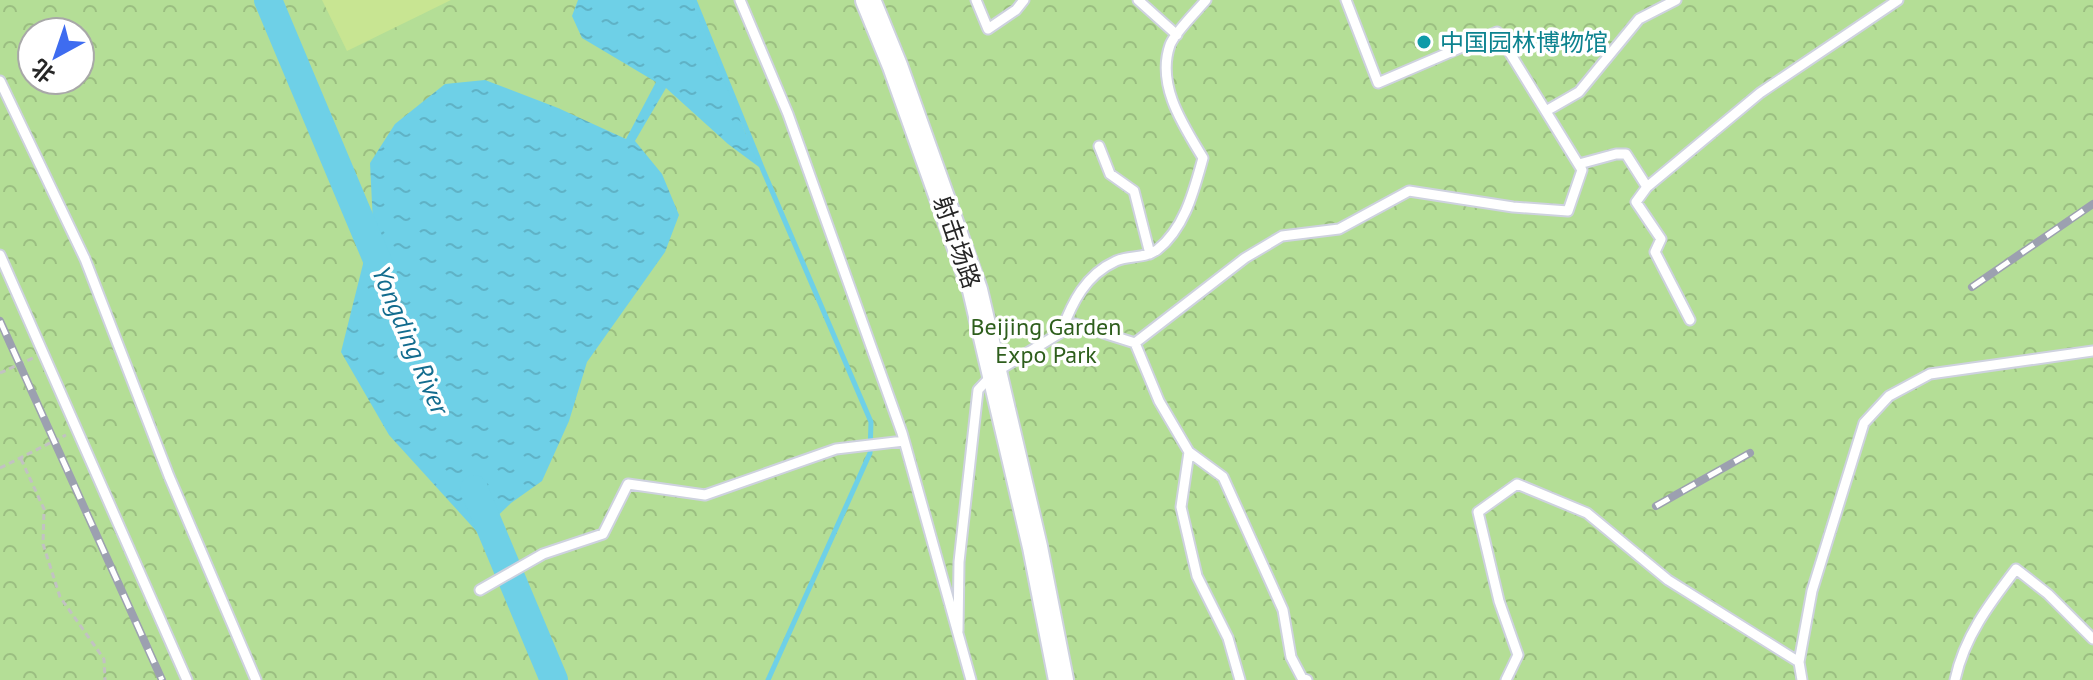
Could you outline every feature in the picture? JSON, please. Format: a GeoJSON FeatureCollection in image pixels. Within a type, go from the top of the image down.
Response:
{"type":"FeatureCollection","features":[{"type":"Feature","properties":{"kind":"street","name":"射击场路"},"geometry":{"type":"LineString","coordinates":[[868,0],[895,66],[975,290],[1035,547],[1061,680]]}},
{"type":"Feature","properties":{"kind":"lane"},"geometry":{"type":"LineString","coordinates":[[740,0],[788,114],[904,441],[971,680]]}},
{"type":"Feature","properties":{"kind":"lane"},"geometry":{"type":"LineString","coordinates":[[976,0],[988,29],[1016,10],[1024,0]]}},
{"type":"Feature","properties":{"kind":"lane"},"geometry":{"type":"LineString","coordinates":[[1138,0],[1177,35]]}},
{"type":"Feature","properties":{"kind":"lane"},"geometry":{"type":"LineString","coordinates":[[1060,333],[1076,295],[1093,278],[1116,261],[1150,254],[1159,248],[1185,214],[1203,158],[1179,118],[1166,74],[1170,43],[1206,0]]}},
{"type":"Feature","properties":{"kind":"lane"},"geometry":{"type":"LineString","coordinates":[[1135,343],[1245,258],[1282,236],[1339,229],[1409,191],[1513,207],[1568,211],[1582,170],[1497,32],[1378,83],[1346,0]]}},
{"type":"Feature","properties":{"kind":"lane"},"geometry":{"type":"LineString","coordinates":[[1546,111],[1579,92],[1639,19],[1676,0]]}},
{"type":"Feature","properties":{"kind":"lane"},"geometry":{"type":"LineString","coordinates":[[1690,320],[1655,252],[1661,239],[1636,202],[1647,187],[1760,93],[1898,0]]}},
{"type":"Feature","properties":{"kind":"lane"},"geometry":{"type":"LineString","coordinates":[[0,81],[85,259],[169,476],[256,680]]}},
{"type":"Feature","properties":{"kind":"lane"},"geometry":{"type":"LineString","coordinates":[[1099,146],[1110,174],[1134,191],[1150,254]]}},
{"type":"Feature","properties":{"kind":"lane"},"geometry":{"type":"LineString","coordinates":[[1579,164],[1626,154],[1647,187]]}},
{"type":"Feature","properties":{"kind":"lane"},"geometry":{"type":"LineString","coordinates":[[0,255],[187,680]]}},
{"type":"Feature","properties":{"kind":"lane"},"geometry":{"type":"LineString","coordinates":[[958,631],[959,562],[978,390],[994,373],[1075,324],[1135,343],[1159,401],[1189,452],[1223,477],[1283,610],[1291,657],[1302,678],[1307,680]]}},
{"type":"Feature","properties":{"kind":"lane"},"geometry":{"type":"LineString","coordinates":[[1802,680],[1799,662],[1812,591],[1864,423],[1889,396],[1930,374],[2093,351]]}},
{"type":"Feature","properties":{"kind":"lane"},"geometry":{"type":"LineString","coordinates":[[480,590],[543,554],[603,534],[628,484],[705,495],[836,449],[904,441]]}},
{"type":"Feature","properties":{"kind":"lane"},"geometry":{"type":"LineString","coordinates":[[1189,452],[1181,507],[1197,576],[1228,638],[1240,680]]}},
{"type":"Feature","properties":{"kind":"lane"},"geometry":{"type":"LineString","coordinates":[[1506,680],[1518,655],[1499,601],[1478,512],[1517,484],[1587,513],[1668,580],[1799,662]]}},
{"type":"Feature","properties":{"kind":"lane"},"geometry":{"type":"LineString","coordinates":[[1955,680],[1959,663],[1983,612],[2016,569],[2048,594],[2093,639]]}},
{"type":"Feature","properties":{"kind":"path"},"geometry":{"type":"LineString","coordinates":[[0,373],[43,353]]}},
{"type":"Feature","properties":{"kind":"path"},"geometry":{"type":"LineString","coordinates":[[0,468],[76,429]]}},
{"type":"Feature","properties":{"kind":"path"},"geometry":{"type":"LineString","coordinates":[[21,459],[44,509],[43,544],[60,597],[104,659],[105,680]]}},
{"type":"Feature","properties":{"kind":"green space","name":"Beijing Garden Expo Park"},"geometry":{"type":"Polygon","coordinates":[[[0,0],[2093,0],[2093,680],[0,680],[0,0]]]}},
{"type":"Feature","properties":{"kind":"green space"},"geometry":{"type":"Polygon","coordinates":[[[322,0],[451,0],[347,51],[322,0]]]}},
{"type":"Feature","properties":{"kind":"water"},"geometry":{"type":"Polygon","coordinates":[[[578,0],[694,0],[763,170],[728,144],[666,88],[635,141],[662,174],[679,215],[665,252],[587,362],[569,421],[542,481],[511,503],[479,534],[389,435],[341,352],[373,224],[370,163],[395,124],[445,84],[485,80],[626,139],[656,82],[582,38],[572,16],[578,0]]]}},
{"type":"Feature","properties":{"kind":"waterway","name":"Yongding River"},"geometry":{"type":"LineString","coordinates":[[268,0],[383,274]]}},
{"type":"Feature","properties":{"kind":"waterway"},"geometry":{"type":"LineString","coordinates":[[694,0],[871,422],[870,453],[768,680]]}},
{"type":"Feature","properties":{"kind":"waterway","name":"Yongding River"},"geometry":{"type":"LineString","coordinates":[[474,489],[554,680]]}},
{"type":"Feature","properties":{"kind":"railway"},"geometry":{"type":"LineString","coordinates":[[1972,287],[2093,204]]}},
{"type":"Feature","properties":{"kind":"railway"},"geometry":{"type":"LineString","coordinates":[[0,321],[162,680]]}},
{"type":"Feature","properties":{"kind":"railway"},"geometry":{"type":"LineString","coordinates":[[1656,506],[1750,453]]}},
{"type":"Feature","properties":{"kind":"place","name":"中国园林博物馆"},"geometry":{"type":"Point","coordinates":[1424,42]}}]}
